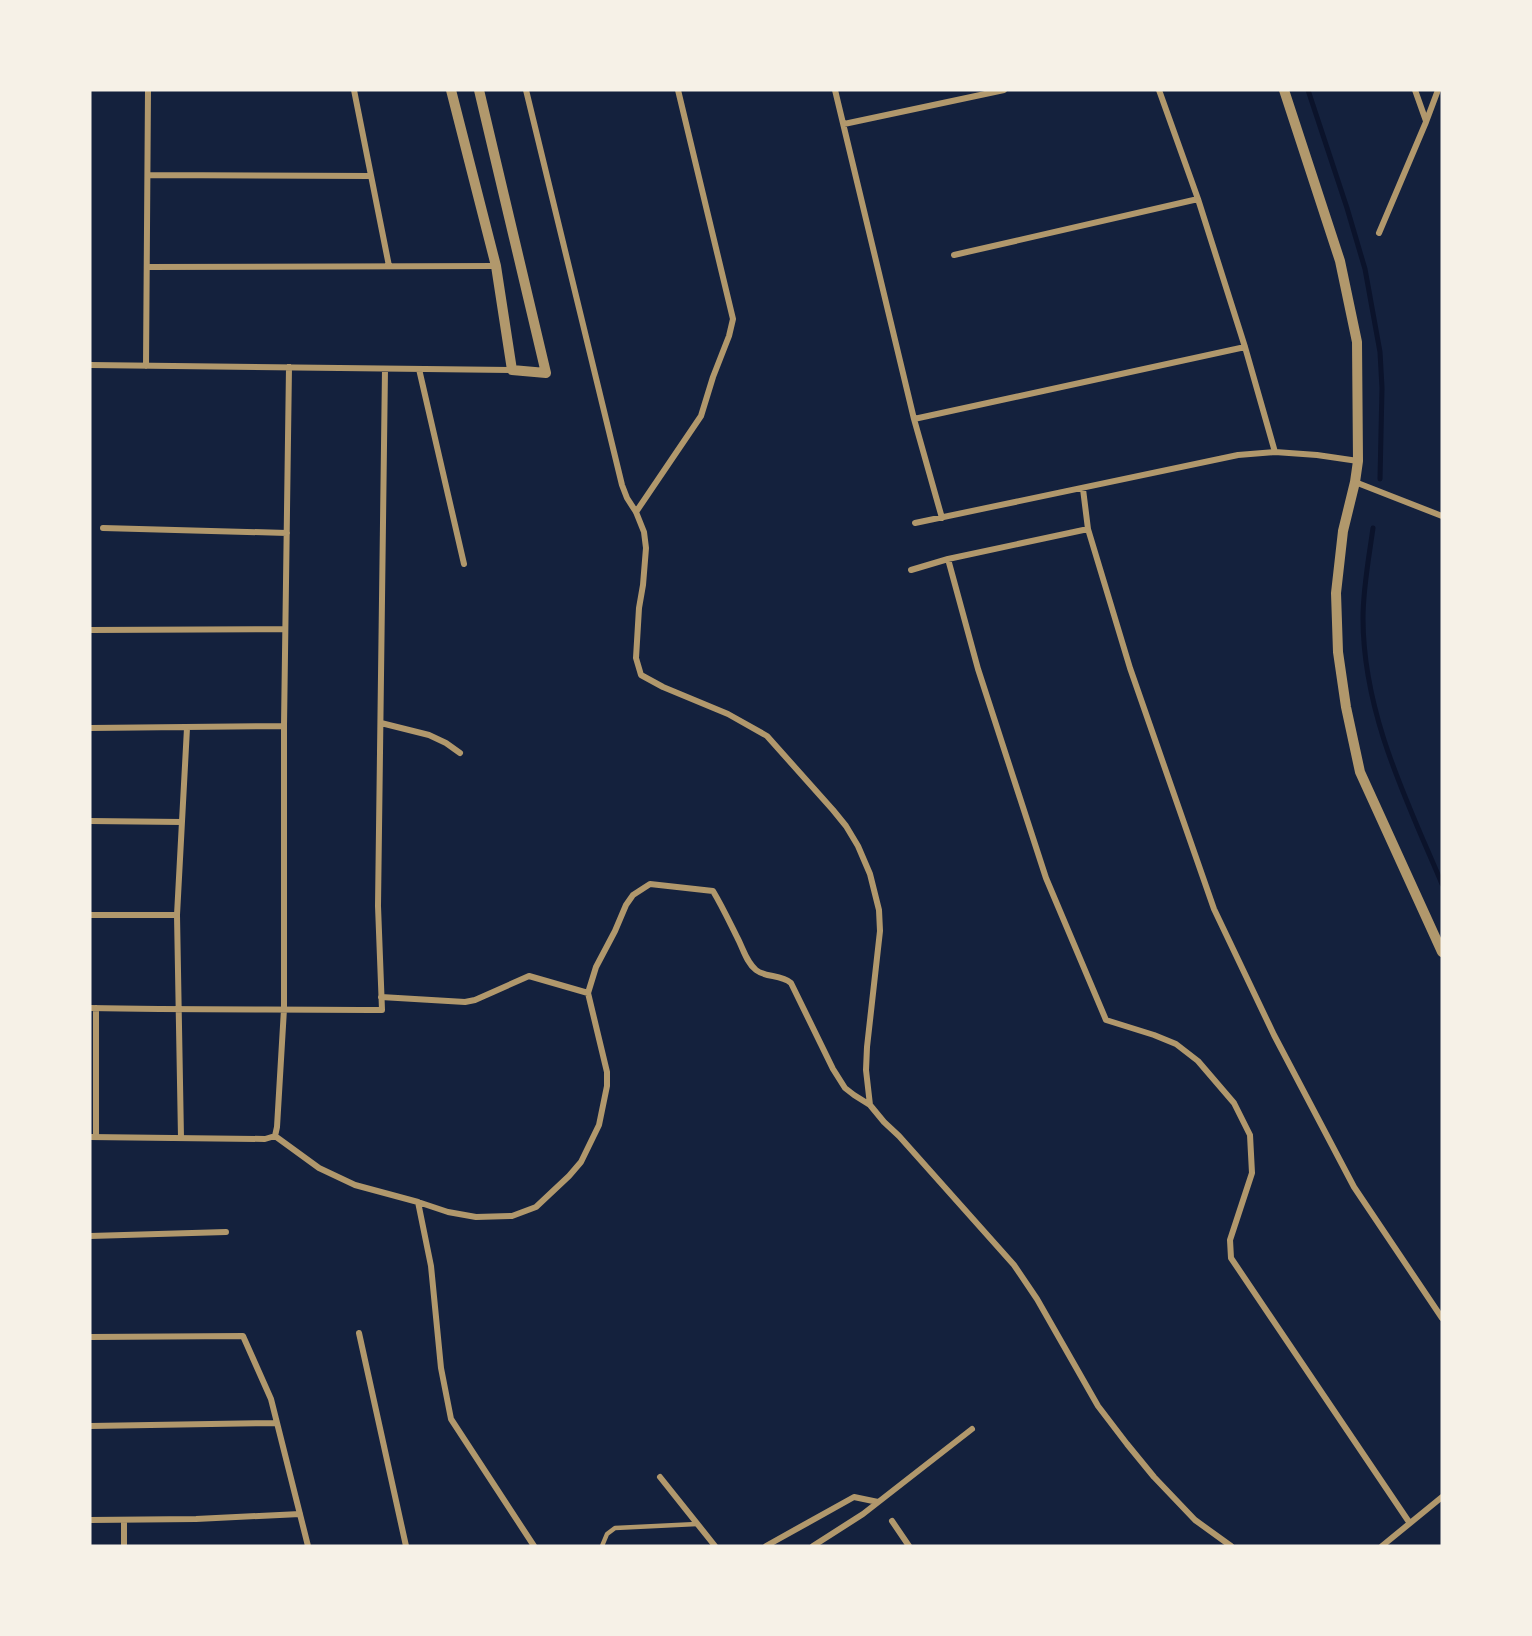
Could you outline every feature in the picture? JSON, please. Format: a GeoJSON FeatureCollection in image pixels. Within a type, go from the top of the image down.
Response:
{"type":"FeatureCollection","features":[{"type":"Feature","properties":{"kind":"street"},"geometry":{"type":"LineString","coordinates":[[146,366],[148,90]]}},
{"type":"Feature","properties":{"kind":"street"},"geometry":{"type":"LineString","coordinates":[[354,90],[389,266]]}},
{"type":"Feature","properties":{"kind":"street"},"geometry":{"type":"LineString","coordinates":[[451,90],[496,266],[512,370]]}},
{"type":"Feature","properties":{"kind":"street"},"geometry":{"type":"LineString","coordinates":[[90,365],[512,370],[546,373],[479,90]]}},
{"type":"Feature","properties":{"kind":"street"},"geometry":{"type":"LineString","coordinates":[[526,90],[622,485],[644,532],[646,548],[636,658],[641,675],[663,687],[728,714],[767,736],[846,826],[858,846],[870,874],[879,910],[880,931],[867,1047],[866,1070],[870,1105]]}},
{"type":"Feature","properties":{"kind":"street"},"geometry":{"type":"LineString","coordinates":[[636,512],[701,416],[733,319],[678,90]]}},
{"type":"Feature","properties":{"kind":"street"},"geometry":{"type":"LineString","coordinates":[[835,90],[914,419],[942,518]]}},
{"type":"Feature","properties":{"kind":"street"},"geometry":{"type":"LineString","coordinates":[[844,124],[1004,90]]}},
{"type":"Feature","properties":{"kind":"street"},"geometry":{"type":"LineString","coordinates":[[1159,90],[1198,198],[1245,347],[1275,453]]}},
{"type":"Feature","properties":{"kind":"street"},"geometry":{"type":"LineString","coordinates":[[1284,90],[1340,261],[1357,342],[1358,461],[1343,531],[1336,593],[1338,652],[1346,707],[1360,772],[1442,952]]}},
{"type":"Feature","properties":{"kind":"street"},"geometry":{"type":"LineString","coordinates":[[1415,90],[1426,122]]}},
{"type":"Feature","properties":{"kind":"street"},"geometry":{"type":"LineString","coordinates":[[1379,233],[1438,90]]}},
{"type":"Feature","properties":{"kind":"street"},"geometry":{"type":"LineString","coordinates":[[148,175],[370,176]]}},
{"type":"Feature","properties":{"kind":"street"},"geometry":{"type":"LineString","coordinates":[[954,255],[1198,198]]}},
{"type":"Feature","properties":{"kind":"street"},"geometry":{"type":"LineString","coordinates":[[147,267],[496,266]]}},
{"type":"Feature","properties":{"kind":"street"},"geometry":{"type":"LineString","coordinates":[[914,419],[1245,347]]}},
{"type":"Feature","properties":{"kind":"street"},"geometry":{"type":"LineString","coordinates":[[274,1136],[277,1127],[284,1009],[284,726],[289,367]]}},
{"type":"Feature","properties":{"kind":"street"},"geometry":{"type":"LineString","coordinates":[[274,1136],[265,1139],[93,1137],[93,1008],[382,1010],[378,906],[385,369]]}},
{"type":"Feature","properties":{"kind":"street"},"geometry":{"type":"LineString","coordinates":[[419,369],[464,564]]}},
{"type":"Feature","properties":{"kind":"street"},"geometry":{"type":"LineString","coordinates":[[915,523],[1238,455],[1275,453],[1317,455],[1358,461]]}},
{"type":"Feature","properties":{"kind":"street"},"geometry":{"type":"LineString","coordinates":[[1355,482],[1442,516]]}},
{"type":"Feature","properties":{"kind":"street"},"geometry":{"type":"LineString","coordinates":[[1083,489],[1088,529],[1130,668],[1214,909],[1274,1035],[1354,1186],[1442,1318]]}},
{"type":"Feature","properties":{"kind":"street"},"geometry":{"type":"LineString","coordinates":[[103,528],[287,533]]}},
{"type":"Feature","properties":{"kind":"street"},"geometry":{"type":"LineString","coordinates":[[911,570],[948,559],[1088,529]]}},
{"type":"Feature","properties":{"kind":"street"},"geometry":{"type":"LineString","coordinates":[[948,559],[978,669],[1046,878],[1106,1020],[1176,1044],[1198,1061],[1234,1103],[1250,1135],[1252,1173],[1230,1239],[1231,1258],[1409,1522]]}},
{"type":"Feature","properties":{"kind":"street"},"geometry":{"type":"LineString","coordinates":[[90,630],[285,629]]}},
{"type":"Feature","properties":{"kind":"street"},"geometry":{"type":"LineString","coordinates":[[381,723],[429,735],[460,753]]}},
{"type":"Feature","properties":{"kind":"street"},"geometry":{"type":"LineString","coordinates":[[90,728],[284,726]]}},
{"type":"Feature","properties":{"kind":"street"},"geometry":{"type":"LineString","coordinates":[[181,1138],[177,915],[187,728]]}},
{"type":"Feature","properties":{"kind":"street"},"geometry":{"type":"LineString","coordinates":[[90,821],[182,822]]}},
{"type":"Feature","properties":{"kind":"street"},"geometry":{"type":"LineString","coordinates":[[274,1136],[329,1174],[355,1185],[461,1215],[512,1216],[536,1207],[581,1162],[599,1125],[607,1086],[607,1072],[588,993],[596,967],[626,905],[633,895],[650,884],[712,891],[723,908],[745,956],[757,970],[777,975],[791,983],[833,1070],[845,1088],[870,1105],[1014,1266],[1037,1299],[1098,1406],[1127,1444],[1154,1477],[1195,1520],[1231,1546]]}},
{"type":"Feature","properties":{"kind":"street"},"geometry":{"type":"LineString","coordinates":[[90,915],[177,915]]}},
{"type":"Feature","properties":{"kind":"street"},"geometry":{"type":"LineString","coordinates":[[381,997],[465,1002],[475,1000],[529,976],[588,993]]}},
{"type":"Feature","properties":{"kind":"street"},"geometry":{"type":"LineString","coordinates":[[418,1202],[430,1266],[441,1368],[451,1419],[534,1546]]}},
{"type":"Feature","properties":{"kind":"street"},"geometry":{"type":"LineString","coordinates":[[90,1236],[226,1232]]}},
{"type":"Feature","properties":{"kind":"street"},"geometry":{"type":"LineString","coordinates":[[359,1332],[405,1546]]}},
{"type":"Feature","properties":{"kind":"street"},"geometry":{"type":"LineString","coordinates":[[90,1337],[243,1335],[271,1399],[308,1546]]}},
{"type":"Feature","properties":{"kind":"street"},"geometry":{"type":"LineString","coordinates":[[90,1426],[277,1423]]}},
{"type":"Feature","properties":{"kind":"street"},"geometry":{"type":"LineString","coordinates":[[813,1546],[863,1514],[972,1429]]}},
{"type":"Feature","properties":{"kind":"street"},"geometry":{"type":"LineString","coordinates":[[660,1477],[715,1546]]}},
{"type":"Feature","properties":{"kind":"street"},"geometry":{"type":"LineString","coordinates":[[766,1546],[854,1497],[878,1502]]}},
{"type":"Feature","properties":{"kind":"street"},"geometry":{"type":"LineString","coordinates":[[1382,1546],[1442,1497]]}},
{"type":"Feature","properties":{"kind":"street"},"geometry":{"type":"LineString","coordinates":[[90,1520],[196,1519],[300,1514]]}},
{"type":"Feature","properties":{"kind":"street"},"geometry":{"type":"LineString","coordinates":[[124,1520],[124,1546]]}},
{"type":"Feature","properties":{"kind":"street"},"geometry":{"type":"LineString","coordinates":[[892,1521],[909,1546]]}},
{"type":"Feature","properties":{"kind":"lane"},"geometry":{"type":"LineString","coordinates":[[602,1546],[607,1534],[615,1528],[697,1524]]}},
{"type":"Feature","properties":{"kind":"waterway"},"geometry":{"type":"LineString","coordinates":[[1308,90],[1365,269],[1380,352],[1382,388],[1380,479]]}},
{"type":"Feature","properties":{"kind":"waterway"},"geometry":{"type":"LineString","coordinates":[[1373,528],[1363,618],[1370,688],[1401,788],[1442,884]]}}]}
